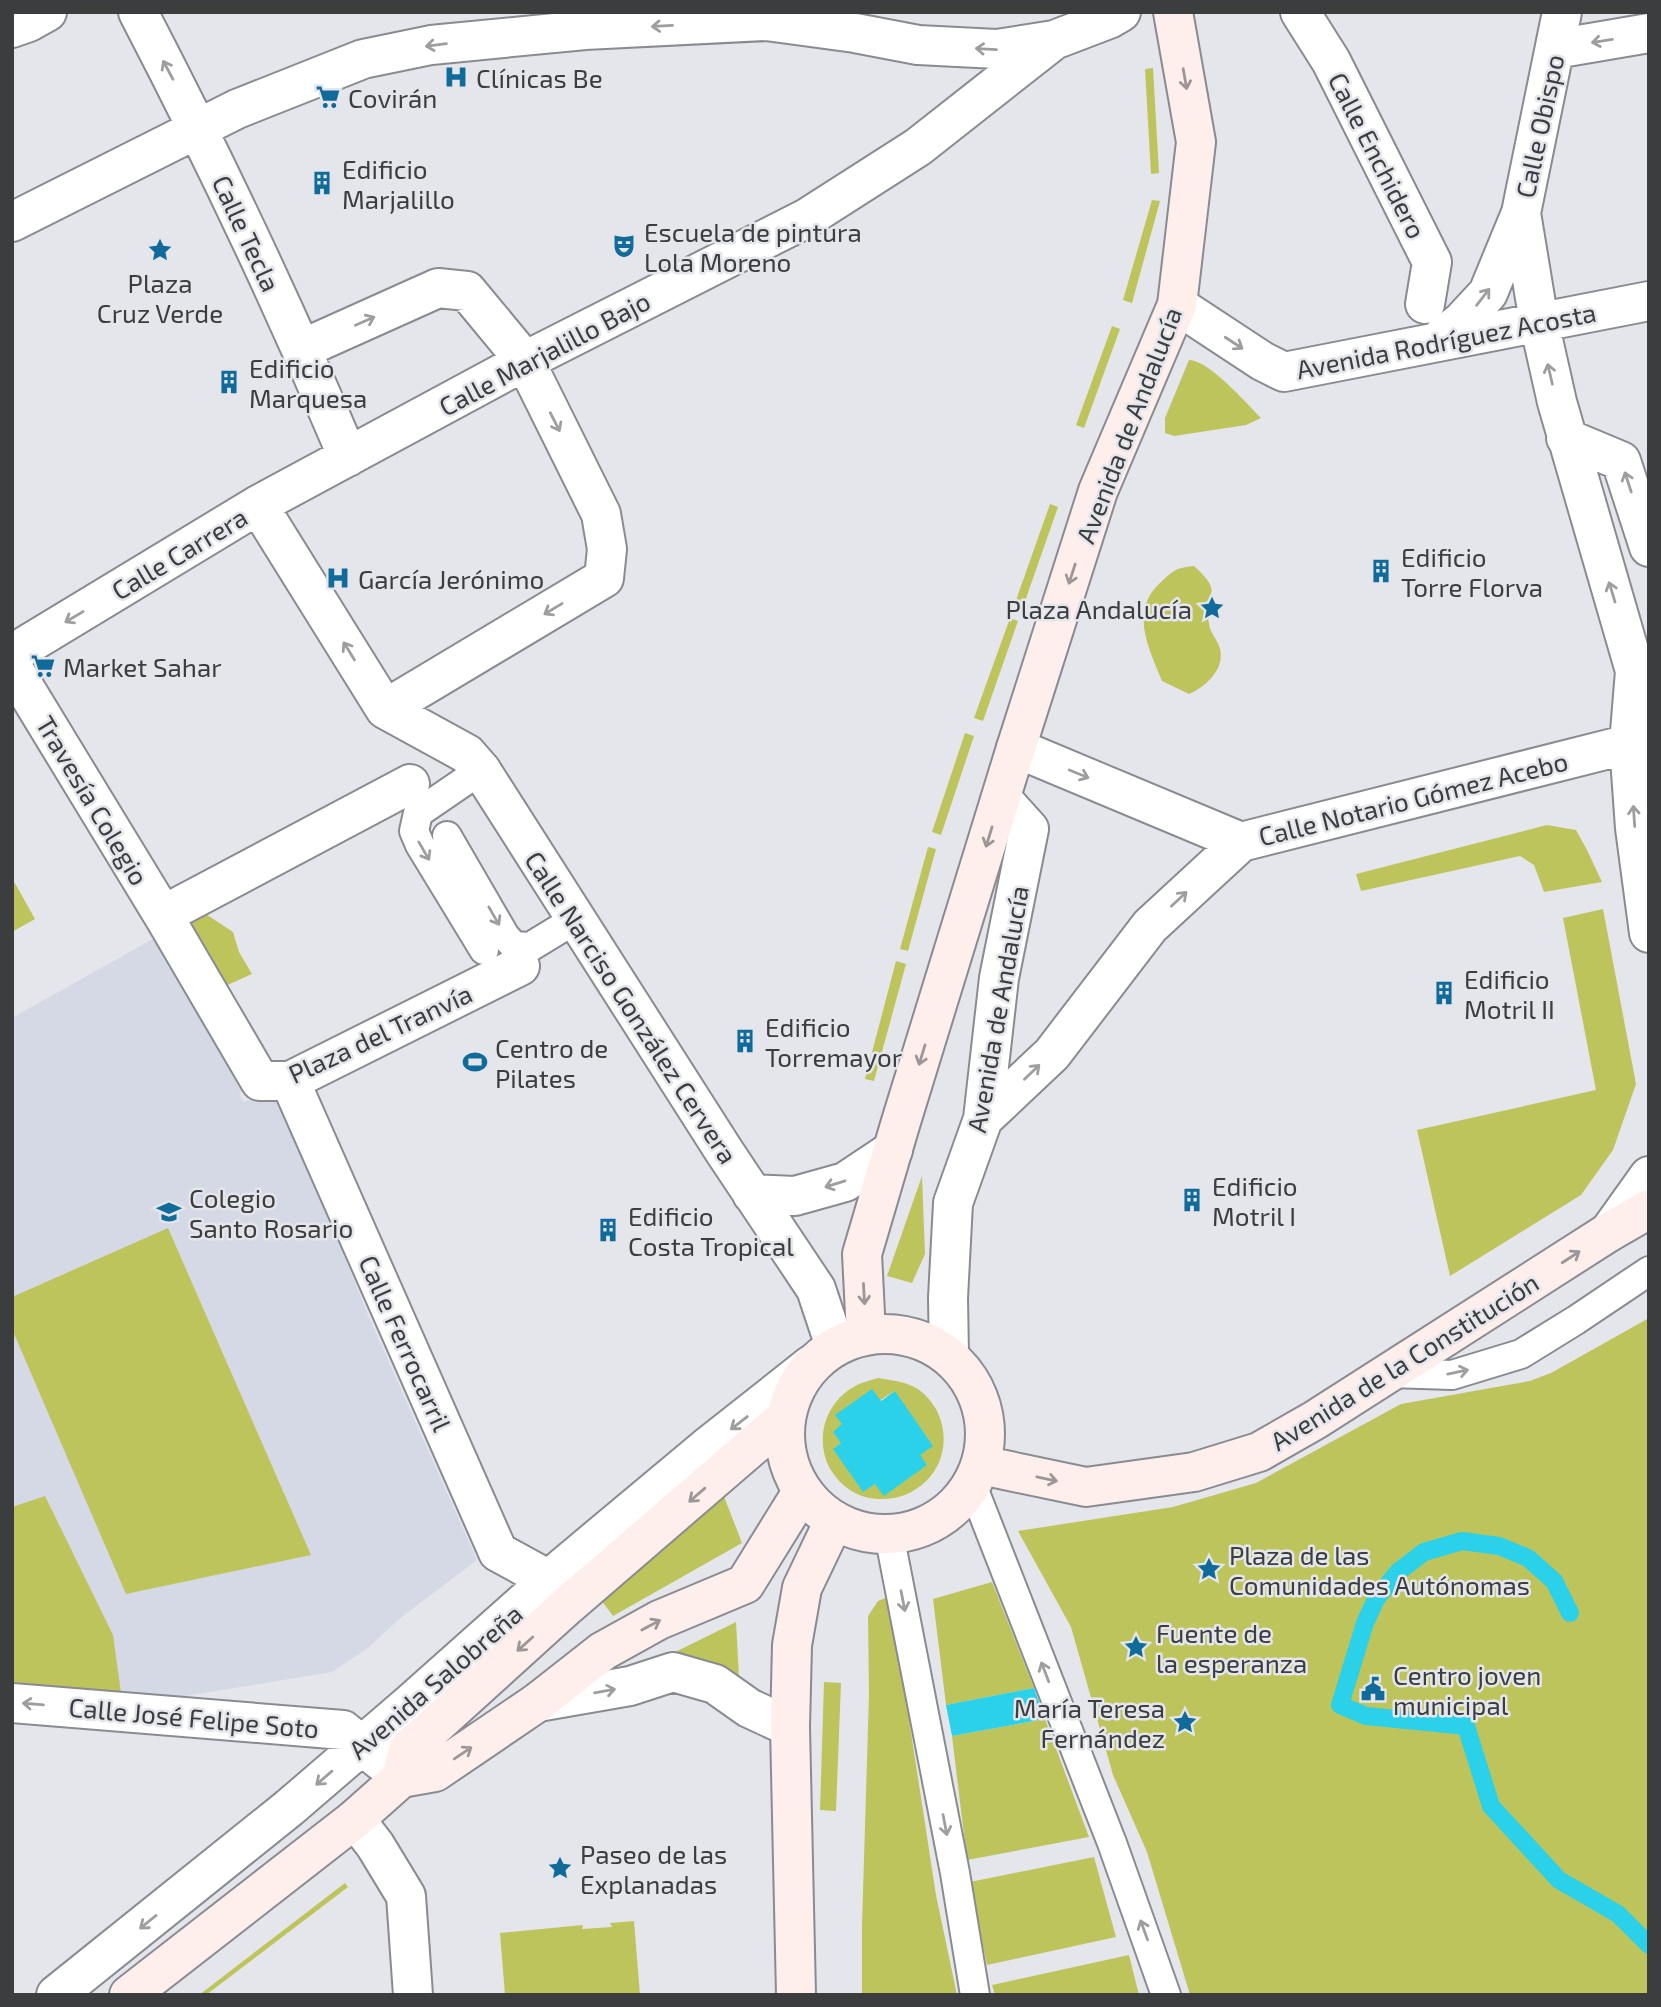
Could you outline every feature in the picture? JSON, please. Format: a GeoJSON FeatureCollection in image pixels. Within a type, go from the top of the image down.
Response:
{"type":"FeatureCollection","features":[{"type":"Feature","properties":{"kind":"main road","name":"Avenida de Andalucía"},"geometry":{"type":"LineString","coordinates":[[838,1348],[893,1150],[1098,491],[1177,305],[1196,142],[1173,12]]}},
{"type":"Feature","properties":{"kind":"main road","name":"Avenida de la Constitución"},"geometry":{"type":"LineString","coordinates":[[976,1475],[1086,1488],[1194,1472],[1259,1452],[1315,1420],[1649,1209]]}},
{"type":"Feature","properties":{"kind":"main road"},"geometry":{"type":"LineString","coordinates":[[896,1334],[924,1341],[949,1355],[969,1378],[982,1406],[986,1436],[976,1475],[950,1510],[922,1527],[889,1534],[861,1531],[834,1521],[817,1509],[802,1492],[790,1470],[784,1444],[785,1418],[795,1390],[838,1348],[896,1334]]}},
{"type":"Feature","properties":{"kind":"main road","name":"Avenida Salobreña"},"geometry":{"type":"LineString","coordinates":[[129,1995],[355,1819],[401,1777],[408,1750],[568,1605],[785,1418]]}},
{"type":"Feature","properties":{"kind":"main road","name":"Avenida Salobreña"},"geometry":{"type":"LineString","coordinates":[[401,1777],[435,1772],[538,1702],[603,1651],[659,1620],[745,1584],[802,1492]]}},
{"type":"Feature","properties":{"kind":"main road"},"geometry":{"type":"LineString","coordinates":[[796,1995],[790,1727],[792,1645],[802,1588],[834,1521]]}},
{"type":"Feature","properties":{"kind":"street"},"geometry":{"type":"LineString","coordinates":[[12,28],[47,12]]}},
{"type":"Feature","properties":{"kind":"street","name":"Calle Tecla"},"geometry":{"type":"LineString","coordinates":[[138,12],[198,128],[302,349],[348,457]]}},
{"type":"Feature","properties":{"kind":"street"},"geometry":{"type":"LineString","coordinates":[[12,222],[237,109],[363,59],[431,45],[586,30],[766,21],[918,45],[997,50],[1054,40],[1121,12]]}},
{"type":"Feature","properties":{"kind":"street","name":"Calle Enchidero"},"geometry":{"type":"LineString","coordinates":[[1300,12],[1331,61],[1432,262],[1425,304]]}},
{"type":"Feature","properties":{"kind":"street"},"geometry":{"type":"LineString","coordinates":[[1559,30],[1649,33]]}},
{"type":"Feature","properties":{"kind":"street","name":"Calle Obispo"},"geometry":{"type":"LineString","coordinates":[[1539,323],[1521,213],[1559,30]]}},
{"type":"Feature","properties":{"kind":"street","name":"Calle Marjalillo Bajo"},"geometry":{"type":"LineString","coordinates":[[348,457],[525,361],[807,218],[918,148],[1054,40]]}},
{"type":"Feature","properties":{"kind":"street"},"geometry":{"type":"LineString","coordinates":[[1434,344],[1488,293],[1521,213]]}},
{"type":"Feature","properties":{"kind":"street"},"geometry":{"type":"LineString","coordinates":[[258,505],[385,709],[604,579],[607,549],[601,514],[525,361],[467,291],[438,288],[302,349]]}},
{"type":"Feature","properties":{"kind":"street","name":"Avenida Rodríguez Acosta"},"geometry":{"type":"LineString","coordinates":[[1177,305],[1262,361],[1284,372],[1649,302]]}},
{"type":"Feature","properties":{"kind":"street"},"geometry":{"type":"LineString","coordinates":[[1539,323],[1566,438],[1635,671],[1639,739],[1635,828],[1649,933]]}},
{"type":"Feature","properties":{"kind":"street"},"geometry":{"type":"LineString","coordinates":[[1566,438],[1620,461],[1649,547]]}},
{"type":"Feature","properties":{"kind":"street","name":"Calle Carrera"},"geometry":{"type":"LineString","coordinates":[[12,654],[258,505],[348,457]]}},
{"type":"Feature","properties":{"kind":"street","name":"Travesía Colegio"},"geometry":{"type":"LineString","coordinates":[[12,667],[158,906]]}},
{"type":"Feature","properties":{"kind":"street","name":"Calle Narciso González Cervera"},"geometry":{"type":"LineString","coordinates":[[385,709],[467,754],[481,771],[752,1194],[816,1289],[838,1348]]}},
{"type":"Feature","properties":{"kind":"street","name":"Calle Notario Gómez Acebo"},"geometry":{"type":"LineString","coordinates":[[983,1119],[1052,1054],[1150,926],[1241,842],[1639,739]]}},
{"type":"Feature","properties":{"kind":"street"},"geometry":{"type":"LineString","coordinates":[[1016,748],[1241,842]]}},
{"type":"Feature","properties":{"kind":"street"},"geometry":{"type":"LineString","coordinates":[[158,906],[410,783]]}},
{"type":"Feature","properties":{"kind":"street","name":"Avenida de Andalucía"},"geometry":{"type":"LineString","coordinates":[[949,1355],[948,1298],[953,1203],[983,1119],[999,978],[1030,829],[1001,798]]}},
{"type":"Feature","properties":{"kind":"street","name":"Plaza del Tranvía"},"geometry":{"type":"LineString","coordinates":[[158,906],[260,1082],[290,1081],[520,967]]}},
{"type":"Feature","properties":{"kind":"street","name":"Calle Ferrocarril"},"geometry":{"type":"LineString","coordinates":[[290,1081],[498,1552],[549,1580]]}},
{"type":"Feature","properties":{"kind":"street"},"geometry":{"type":"LineString","coordinates":[[752,1194],[795,1196],[845,1182],[893,1150]]}},
{"type":"Feature","properties":{"kind":"street"},"geometry":{"type":"LineString","coordinates":[[1609,1232],[1649,1176]]}},
{"type":"Feature","properties":{"kind":"street","name":"Avenida Salobreña"},"geometry":{"type":"LineString","coordinates":[[56,1995],[258,1834],[549,1580],[706,1448],[838,1348]]}},
{"type":"Feature","properties":{"kind":"street","name":"Avenida Salobreña"},"geometry":{"type":"LineString","coordinates":[[538,1702],[630,1686],[673,1672],[715,1684],[749,1707],[790,1727]]}},
{"type":"Feature","properties":{"kind":"street","name":"Calle José Felipe Soto"},"geometry":{"type":"LineString","coordinates":[[12,1703],[343,1730],[401,1777]]}},
{"type":"Feature","properties":{"kind":"street"},"geometry":{"type":"LineString","coordinates":[[355,1819],[375,1845],[406,1896],[414,1995]]}},
{"type":"Feature","properties":{"kind":"lane"},"geometry":{"type":"LineString","coordinates":[[481,771],[418,813],[414,831],[419,845],[484,950]]}},
{"type":"Feature","properties":{"kind":"lane"},"geometry":{"type":"LineString","coordinates":[[447,836],[505,936],[514,946],[530,947],[576,919]]}},
{"type":"Feature","properties":{"kind":"lane"},"geometry":{"type":"LineString","coordinates":[[1390,1373],[1452,1375],[1521,1354],[1649,1271]]}},
{"type":"Feature","properties":{"kind":"lane"},"geometry":{"type":"LineString","coordinates":[[976,1475],[1166,1995]]}},
{"type":"Feature","properties":{"kind":"lane"},"geometry":{"type":"LineString","coordinates":[[889,1534],[975,1995]]}},
{"type":"Feature","properties":{"kind":"shaded area","name":"Colegio Santo Rosario"},"geometry":{"type":"Polygon","coordinates":[[[160,935],[244,1089],[239,1093],[243,1102],[277,1091],[371,1322],[477,1560],[399,1619],[368,1648],[332,1672],[179,1697],[12,1682],[12,1018],[160,935]]]}},
{"type":"Feature","properties":{"kind":"green space"},"geometry":{"type":"Polygon","coordinates":[[[1153,68],[1159,173],[1151,174],[1145,69],[1153,68]]]}},
{"type":"Feature","properties":{"kind":"green space"},"geometry":{"type":"Polygon","coordinates":[[[1152,200],[1160,201],[1132,303],[1123,300],[1152,200]]]}},
{"type":"Feature","properties":{"kind":"green space"},"geometry":{"type":"Polygon","coordinates":[[[1112,326],[1120,329],[1084,428],[1076,425],[1112,326]]]}},
{"type":"Feature","properties":{"kind":"green space"},"geometry":{"type":"Polygon","coordinates":[[[1189,360],[1217,374],[1261,418],[1246,425],[1174,436],[1165,433],[1165,418],[1189,360]]]}},
{"type":"Feature","properties":{"kind":"green space"},"geometry":{"type":"Polygon","coordinates":[[[1050,504],[1058,507],[1023,607],[1015,603],[1050,504]]]}},
{"type":"Feature","properties":{"kind":"green space"},"geometry":{"type":"Polygon","coordinates":[[[1194,566],[1211,589],[1209,624],[1221,656],[1213,676],[1202,687],[1189,694],[1162,681],[1147,643],[1144,618],[1145,606],[1160,583],[1175,570],[1194,566]]]}},
{"type":"Feature","properties":{"kind":"green space"},"geometry":{"type":"Polygon","coordinates":[[[1010,618],[1018,621],[983,721],[974,718],[1010,618]]]}},
{"type":"Feature","properties":{"kind":"green space"},"geometry":{"type":"Polygon","coordinates":[[[965,733],[974,736],[941,835],[932,832],[965,733]]]}},
{"type":"Feature","properties":{"kind":"green space"},"geometry":{"type":"Polygon","coordinates":[[[1547,825],[1576,830],[1602,882],[1544,892],[1534,865],[1520,856],[1361,891],[1356,874],[1547,825]]]}},
{"type":"Feature","properties":{"kind":"green space"},"geometry":{"type":"Polygon","coordinates":[[[928,847],[936,849],[908,951],[900,949],[928,847]]]}},
{"type":"Feature","properties":{"kind":"green space"},"geometry":{"type":"Polygon","coordinates":[[[12,878],[35,919],[12,932],[12,878]]]}},
{"type":"Feature","properties":{"kind":"green space"},"geometry":{"type":"Polygon","coordinates":[[[1603,909],[1636,1084],[1613,1150],[1581,1195],[1450,1276],[1417,1130],[1596,1090],[1563,918],[1603,909]]]}},
{"type":"Feature","properties":{"kind":"green space"},"geometry":{"type":"Polygon","coordinates":[[[201,911],[233,932],[239,952],[252,974],[212,992],[172,922],[201,911]]]}},
{"type":"Feature","properties":{"kind":"green space"},"geometry":{"type":"Polygon","coordinates":[[[896,961],[906,964],[874,1081],[865,1079],[896,961]]]}},
{"type":"Feature","properties":{"kind":"green space"},"geometry":{"type":"Polygon","coordinates":[[[922,1176],[925,1254],[912,1283],[887,1276],[922,1176]]]}},
{"type":"Feature","properties":{"kind":"green space"},"geometry":{"type":"Polygon","coordinates":[[[168,1228],[311,1555],[126,1594],[12,1329],[12,1297],[168,1228]]]}},
{"type":"Feature","properties":{"kind":"green space"},"geometry":{"type":"Polygon","coordinates":[[[1649,1318],[1649,1995],[1190,1995],[1147,1852],[1113,1775],[1071,1627],[1018,1531],[1173,1507],[1256,1483],[1401,1404],[1530,1381],[1551,1373],[1649,1318]]]}},
{"type":"Feature","properties":{"kind":"green space"},"geometry":{"type":"Polygon","coordinates":[[[878,1378],[901,1382],[921,1391],[936,1409],[943,1428],[943,1446],[939,1462],[930,1477],[918,1488],[902,1496],[884,1499],[865,1497],[835,1477],[829,1467],[823,1443],[826,1420],[838,1400],[857,1385],[878,1378]],[[895,1391],[842,1424],[841,1443],[834,1449],[863,1491],[927,1465],[919,1455],[895,1391]]]}},
{"type":"Feature","properties":{"kind":"green space"},"geometry":{"type":"Polygon","coordinates":[[[723,1494],[742,1543],[613,1616],[601,1600],[723,1494]]]}},
{"type":"Feature","properties":{"kind":"green space"},"geometry":{"type":"Polygon","coordinates":[[[45,1496],[113,1635],[121,1693],[12,1682],[12,1507],[45,1496]]]}},
{"type":"Feature","properties":{"kind":"green space"},"geometry":{"type":"Polygon","coordinates":[[[992,1582],[1034,1688],[946,1705],[933,1599],[992,1582]]]}},
{"type":"Feature","properties":{"kind":"green space"},"geometry":{"type":"Polygon","coordinates":[[[890,1596],[936,1895],[957,1995],[862,1995],[869,1694],[868,1616],[878,1601],[890,1596]]]}},
{"type":"Feature","properties":{"kind":"green space"},"geometry":{"type":"Polygon","coordinates":[[[736,1622],[739,1677],[663,1658],[736,1622]]]}},
{"type":"Feature","properties":{"kind":"green space"},"geometry":{"type":"Polygon","coordinates":[[[824,1682],[841,1683],[836,1811],[820,1810],[824,1682]]]}},
{"type":"Feature","properties":{"kind":"green space"},"geometry":{"type":"Polygon","coordinates":[[[1045,1719],[1089,1837],[967,1860],[952,1736],[1045,1719]]]}},
{"type":"Feature","properties":{"kind":"green space"},"geometry":{"type":"Polygon","coordinates":[[[1094,1857],[1116,1937],[987,1965],[970,1882],[1094,1857]]]}},
{"type":"Feature","properties":{"kind":"green space"},"geometry":{"type":"Polygon","coordinates":[[[345,1883],[348,1887],[206,1995],[199,1995],[345,1883]]]}},
{"type":"Feature","properties":{"kind":"green space"},"geometry":{"type":"Polygon","coordinates":[[[634,1921],[640,1995],[505,1995],[500,1933],[583,1925],[582,1929],[612,1927],[610,1923],[634,1921]]]}},
{"type":"Feature","properties":{"kind":"green space"},"geometry":{"type":"Polygon","coordinates":[[[1129,1955],[1139,1995],[995,1995],[992,1985],[1129,1955]]]}},
{"type":"Feature","properties":{"kind":"water"},"geometry":{"type":"Polygon","coordinates":[[[872,1389],[881,1401],[895,1391],[933,1446],[920,1455],[927,1465],[884,1496],[875,1484],[863,1492],[833,1449],[841,1443],[833,1432],[842,1424],[835,1415],[872,1389]]]}},
{"type":"Feature","properties":{"kind":"water"},"geometry":{"type":"Polygon","coordinates":[[[1034,1688],[1045,1719],[952,1736],[946,1705],[1034,1688]]]}},
{"type":"Feature","properties":{"kind":"waterway"},"geometry":{"type":"LineString","coordinates":[[1570,1613],[1554,1581],[1528,1558],[1499,1546],[1462,1541],[1424,1552],[1398,1572],[1376,1599],[1365,1623],[1340,1705],[1366,1716],[1466,1726],[1491,1806],[1559,1880],[1618,1914],[1649,1945]]}},
{"type":"Feature","properties":{"kind":"place","name":"Clínicas Be"},"geometry":{"type":"Point","coordinates":[456,77]}},
{"type":"Feature","properties":{"kind":"place","name":"Covirán"},"geometry":{"type":"Point","coordinates":[328,97]}},
{"type":"Feature","properties":{"kind":"place","name":"Edificio Marjalillo"},"geometry":{"type":"Point","coordinates":[322,183]}},
{"type":"Feature","properties":{"kind":"place","name":"Escuela de pintura Lola Moreno"},"geometry":{"type":"Point","coordinates":[624,246]}},
{"type":"Feature","properties":{"kind":"place","name":"Plaza Cruz Verde"},"geometry":{"type":"Point","coordinates":[160,250]}},
{"type":"Feature","properties":{"kind":"place","name":"Edificio Marquesa"},"geometry":{"type":"Point","coordinates":[229,382]}},
{"type":"Feature","properties":{"kind":"place","name":"Edificio Torre Florva"},"geometry":{"type":"Point","coordinates":[1381,571]}},
{"type":"Feature","properties":{"kind":"place","name":"García Jerónimo"},"geometry":{"type":"Point","coordinates":[338,578]}},
{"type":"Feature","properties":{"kind":"place","name":"Plaza Andalucía"},"geometry":{"type":"Point","coordinates":[1212,608]}},
{"type":"Feature","properties":{"kind":"place","name":"Market Sahar"},"geometry":{"type":"Point","coordinates":[43,666]}},
{"type":"Feature","properties":{"kind":"place","name":"Edificio Motril II"},"geometry":{"type":"Point","coordinates":[1444,993]}},
{"type":"Feature","properties":{"kind":"place","name":"Edificio Torremayor"},"geometry":{"type":"Point","coordinates":[745,1041]}},
{"type":"Feature","properties":{"kind":"place","name":"Centro de Pilates"},"geometry":{"type":"Point","coordinates":[475,1062]}},
{"type":"Feature","properties":{"kind":"place","name":"Edificio Motril I"},"geometry":{"type":"Point","coordinates":[1192,1200]}},
{"type":"Feature","properties":{"kind":"place","name":"Colegio Santo Rosario"},"geometry":{"type":"Point","coordinates":[169,1212]}},
{"type":"Feature","properties":{"kind":"place","name":"Edificio Costa Tropical"},"geometry":{"type":"Point","coordinates":[608,1230]}},
{"type":"Feature","properties":{"kind":"place","name":"Plaza de las Comunidades Autónomas"},"geometry":{"type":"Point","coordinates":[1209,1569]}},
{"type":"Feature","properties":{"kind":"place","name":"Fuente de la esperanza"},"geometry":{"type":"Point","coordinates":[1136,1647]}},
{"type":"Feature","properties":{"kind":"place","name":"Centro joven municipal"},"geometry":{"type":"Point","coordinates":[1373,1689]}},
{"type":"Feature","properties":{"kind":"place","name":"María Teresa Fernández"},"geometry":{"type":"Point","coordinates":[1185,1722]}},
{"type":"Feature","properties":{"kind":"place","name":"Paseo de las Explanadas"},"geometry":{"type":"Point","coordinates":[560,1868]}}]}
